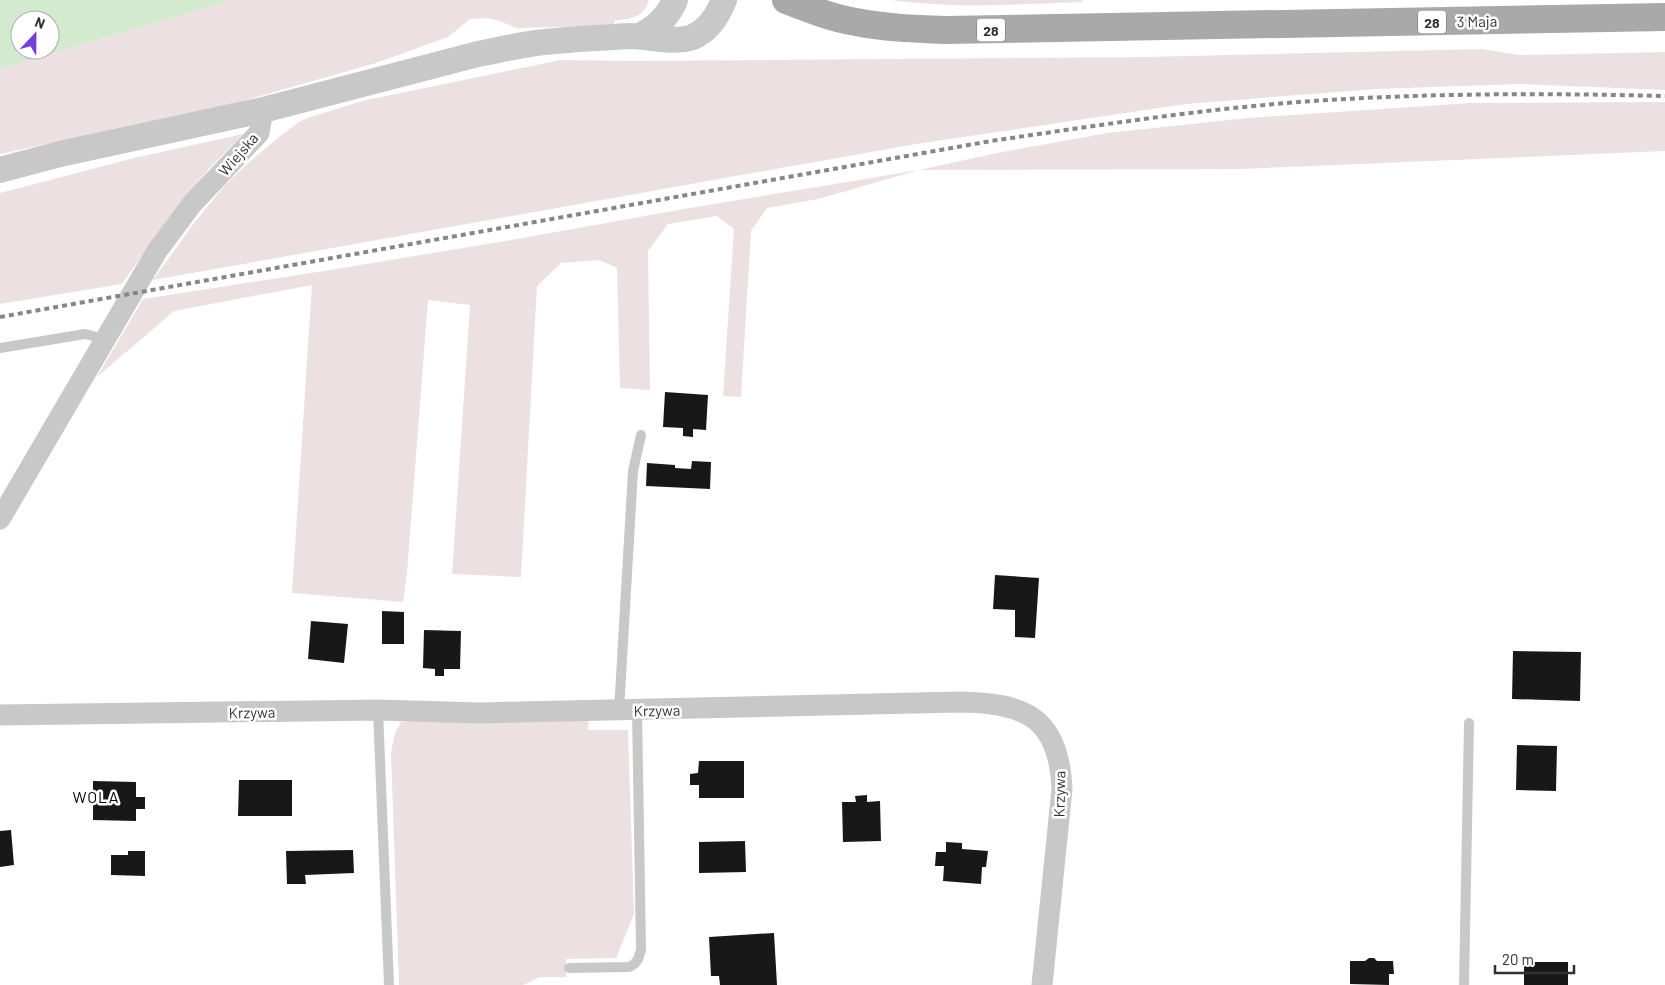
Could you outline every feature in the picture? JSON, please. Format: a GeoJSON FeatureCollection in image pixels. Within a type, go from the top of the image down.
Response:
{"type":"FeatureCollection","features":[{"type":"Feature","properties":{"kind":"main road","name":"3 Maja"},"geometry":{"type":"LineString","coordinates":[[786,0],[835,17],[856,22],[912,29],[946,30],[1665,17]]}},
{"type":"Feature","properties":{"kind":"street"},"geometry":{"type":"LineString","coordinates":[[640,36],[658,25],[669,12],[675,0]]}},
{"type":"Feature","properties":{"kind":"street"},"geometry":{"type":"LineString","coordinates":[[0,170],[60,154],[263,110],[478,54],[543,42],[640,36],[669,39],[692,37],[700,33],[713,21],[724,0]]}},
{"type":"Feature","properties":{"kind":"street","name":"Wiejska"},"geometry":{"type":"LineString","coordinates":[[0,519],[157,252],[192,204],[259,132],[263,110]]}},
{"type":"Feature","properties":{"kind":"street","name":"Krzywa"},"geometry":{"type":"LineString","coordinates":[[0,715],[378,710],[480,713],[974,702],[1012,708],[1031,716],[1044,727],[1055,746],[1060,768],[1062,789],[1042,985]]}},
{"type":"Feature","properties":{"kind":"lane"},"geometry":{"type":"LineString","coordinates":[[0,348],[85,334],[105,339]]}},
{"type":"Feature","properties":{"kind":"lane"},"geometry":{"type":"LineString","coordinates":[[569,968],[629,967],[635,964],[640,956],[641,949],[628,710],[633,471],[641,435]]}},
{"type":"Feature","properties":{"kind":"lane"},"geometry":{"type":"LineString","coordinates":[[378,710],[389,985]]}},
{"type":"Feature","properties":{"kind":"lane"},"geometry":{"type":"LineString","coordinates":[[1464,985],[1468,723]]}},
{"type":"Feature","properties":{"kind":"shaded area"},"geometry":{"type":"Polygon","coordinates":[[[0,0],[233,0],[60,51],[60,10],[10,10],[10,60],[30,60],[0,69],[0,0]]]}},
{"type":"Feature","properties":{"kind":"shaded area"},"geometry":{"type":"Polygon","coordinates":[[[233,0],[649,0],[641,13],[632,18],[615,20],[614,26],[516,28],[488,18],[470,19],[448,37],[376,63],[229,105],[0,154],[0,69],[30,60],[60,60],[60,51],[233,0]]]}},
{"type":"Feature","properties":{"kind":"shaded area"},"geometry":{"type":"Polygon","coordinates":[[[891,0],[1083,0],[1082,2],[987,5],[915,3],[891,0]]]}},
{"type":"Feature","properties":{"kind":"shaded area"},"geometry":{"type":"Polygon","coordinates":[[[1482,49],[1520,55],[1665,52],[1665,90],[1520,84],[1376,89],[1186,104],[916,144],[153,280],[194,223],[225,185],[247,164],[299,122],[366,100],[561,60],[1145,57],[1482,49]]]}},
{"type":"Feature","properties":{"kind":"shaded area"},"geometry":{"type":"Polygon","coordinates":[[[1665,102],[1665,151],[1241,169],[919,170],[997,153],[1107,133],[1247,118],[1471,103],[1665,102]]]}},
{"type":"Feature","properties":{"kind":"shaded area"},"geometry":{"type":"Polygon","coordinates":[[[243,134],[209,169],[168,219],[122,284],[0,304],[0,193],[134,158],[243,134]]]}},
{"type":"Feature","properties":{"kind":"shaded area"},"geometry":{"type":"Polygon","coordinates":[[[919,170],[818,199],[767,208],[751,231],[741,397],[723,396],[734,229],[717,216],[668,224],[648,251],[650,390],[620,388],[617,268],[599,260],[561,263],[537,286],[521,577],[452,574],[470,305],[428,300],[407,573],[403,602],[292,593],[312,285],[174,311],[97,377],[143,299],[517,239],[919,170]]]}},
{"type":"Feature","properties":{"kind":"shaded area"},"geometry":{"type":"Polygon","coordinates":[[[589,716],[588,730],[628,730],[634,914],[616,958],[566,959],[566,977],[540,977],[523,985],[399,985],[391,753],[395,733],[401,722],[446,717],[589,716]]]}},
{"type":"Feature","properties":{"kind":"building"},"geometry":{"type":"Polygon","coordinates":[[[665,392],[708,395],[706,430],[693,429],[693,437],[683,436],[683,428],[663,427],[665,392]]]}},
{"type":"Feature","properties":{"kind":"building"},"geometry":{"type":"Polygon","coordinates":[[[692,461],[711,462],[710,489],[646,486],[647,463],[675,465],[675,468],[691,469],[692,461]]]}},
{"type":"Feature","properties":{"kind":"building"},"geometry":{"type":"Polygon","coordinates":[[[995,575],[1039,578],[1035,638],[1015,637],[1015,610],[993,609],[995,575]]]}},
{"type":"Feature","properties":{"kind":"building"},"geometry":{"type":"Polygon","coordinates":[[[382,611],[404,612],[404,644],[382,644],[382,611]]]}},
{"type":"Feature","properties":{"kind":"building"},"geometry":{"type":"Polygon","coordinates":[[[311,621],[348,624],[344,663],[308,659],[311,621]]]}},
{"type":"Feature","properties":{"kind":"building"},"geometry":{"type":"Polygon","coordinates":[[[424,630],[461,631],[460,669],[444,669],[444,676],[435,676],[435,669],[423,668],[424,630]]]}},
{"type":"Feature","properties":{"kind":"building"},"geometry":{"type":"Polygon","coordinates":[[[1513,651],[1581,652],[1580,701],[1512,699],[1513,651]]]}},
{"type":"Feature","properties":{"kind":"building"},"geometry":{"type":"Polygon","coordinates":[[[1517,745],[1557,746],[1556,791],[1516,790],[1517,745]]]}},
{"type":"Feature","properties":{"kind":"building"},"geometry":{"type":"Polygon","coordinates":[[[699,761],[744,761],[744,798],[699,798],[699,785],[690,785],[690,774],[698,773],[699,761]]]}},
{"type":"Feature","properties":{"kind":"building"},"geometry":{"type":"Polygon","coordinates":[[[239,780],[292,780],[292,816],[238,816],[239,780]]]}},
{"type":"Feature","properties":{"kind":"building"},"geometry":{"type":"Polygon","coordinates":[[[93,781],[136,782],[136,797],[145,797],[145,809],[136,809],[136,821],[93,820],[93,781]]]}},
{"type":"Feature","properties":{"kind":"building"},"geometry":{"type":"Polygon","coordinates":[[[867,795],[867,802],[880,801],[881,841],[843,842],[842,802],[856,802],[855,796],[867,795]]]}},
{"type":"Feature","properties":{"kind":"building"},"geometry":{"type":"Polygon","coordinates":[[[11,830],[14,865],[0,867],[0,831],[11,830]]]}},
{"type":"Feature","properties":{"kind":"building"},"geometry":{"type":"Polygon","coordinates":[[[745,841],[746,872],[699,873],[699,842],[745,841]]]}},
{"type":"Feature","properties":{"kind":"building"},"geometry":{"type":"Polygon","coordinates":[[[946,842],[962,843],[962,849],[988,851],[986,867],[982,867],[981,884],[943,881],[944,866],[935,866],[936,852],[946,852],[946,842]]]}},
{"type":"Feature","properties":{"kind":"building"},"geometry":{"type":"Polygon","coordinates":[[[353,850],[354,873],[305,875],[306,884],[287,884],[286,851],[353,850]]]}},
{"type":"Feature","properties":{"kind":"building"},"geometry":{"type":"Polygon","coordinates":[[[128,851],[145,851],[145,876],[111,875],[111,855],[128,855],[128,851]]]}},
{"type":"Feature","properties":{"kind":"building"},"geometry":{"type":"Polygon","coordinates":[[[774,933],[777,985],[720,985],[719,976],[711,976],[709,937],[774,933]]]}},
{"type":"Feature","properties":{"kind":"building"},"geometry":{"type":"Polygon","coordinates":[[[1369,958],[1374,958],[1377,961],[1393,961],[1394,974],[1389,974],[1389,985],[1350,984],[1350,961],[1365,961],[1369,958]]]}},
{"type":"Feature","properties":{"kind":"building"},"geometry":{"type":"Polygon","coordinates":[[[1524,962],[1568,962],[1568,985],[1524,985],[1524,962]]]}},
{"type":"Feature","properties":{"kind":"railway"},"geometry":{"type":"LineString","coordinates":[[0,317],[991,141],[1145,119],[1260,105],[1390,97],[1528,94],[1665,96]]}},
{"type":"Feature","properties":{"kind":"district","name":"WOLA"},"geometry":{"type":"Point","coordinates":[96,796]}}]}
